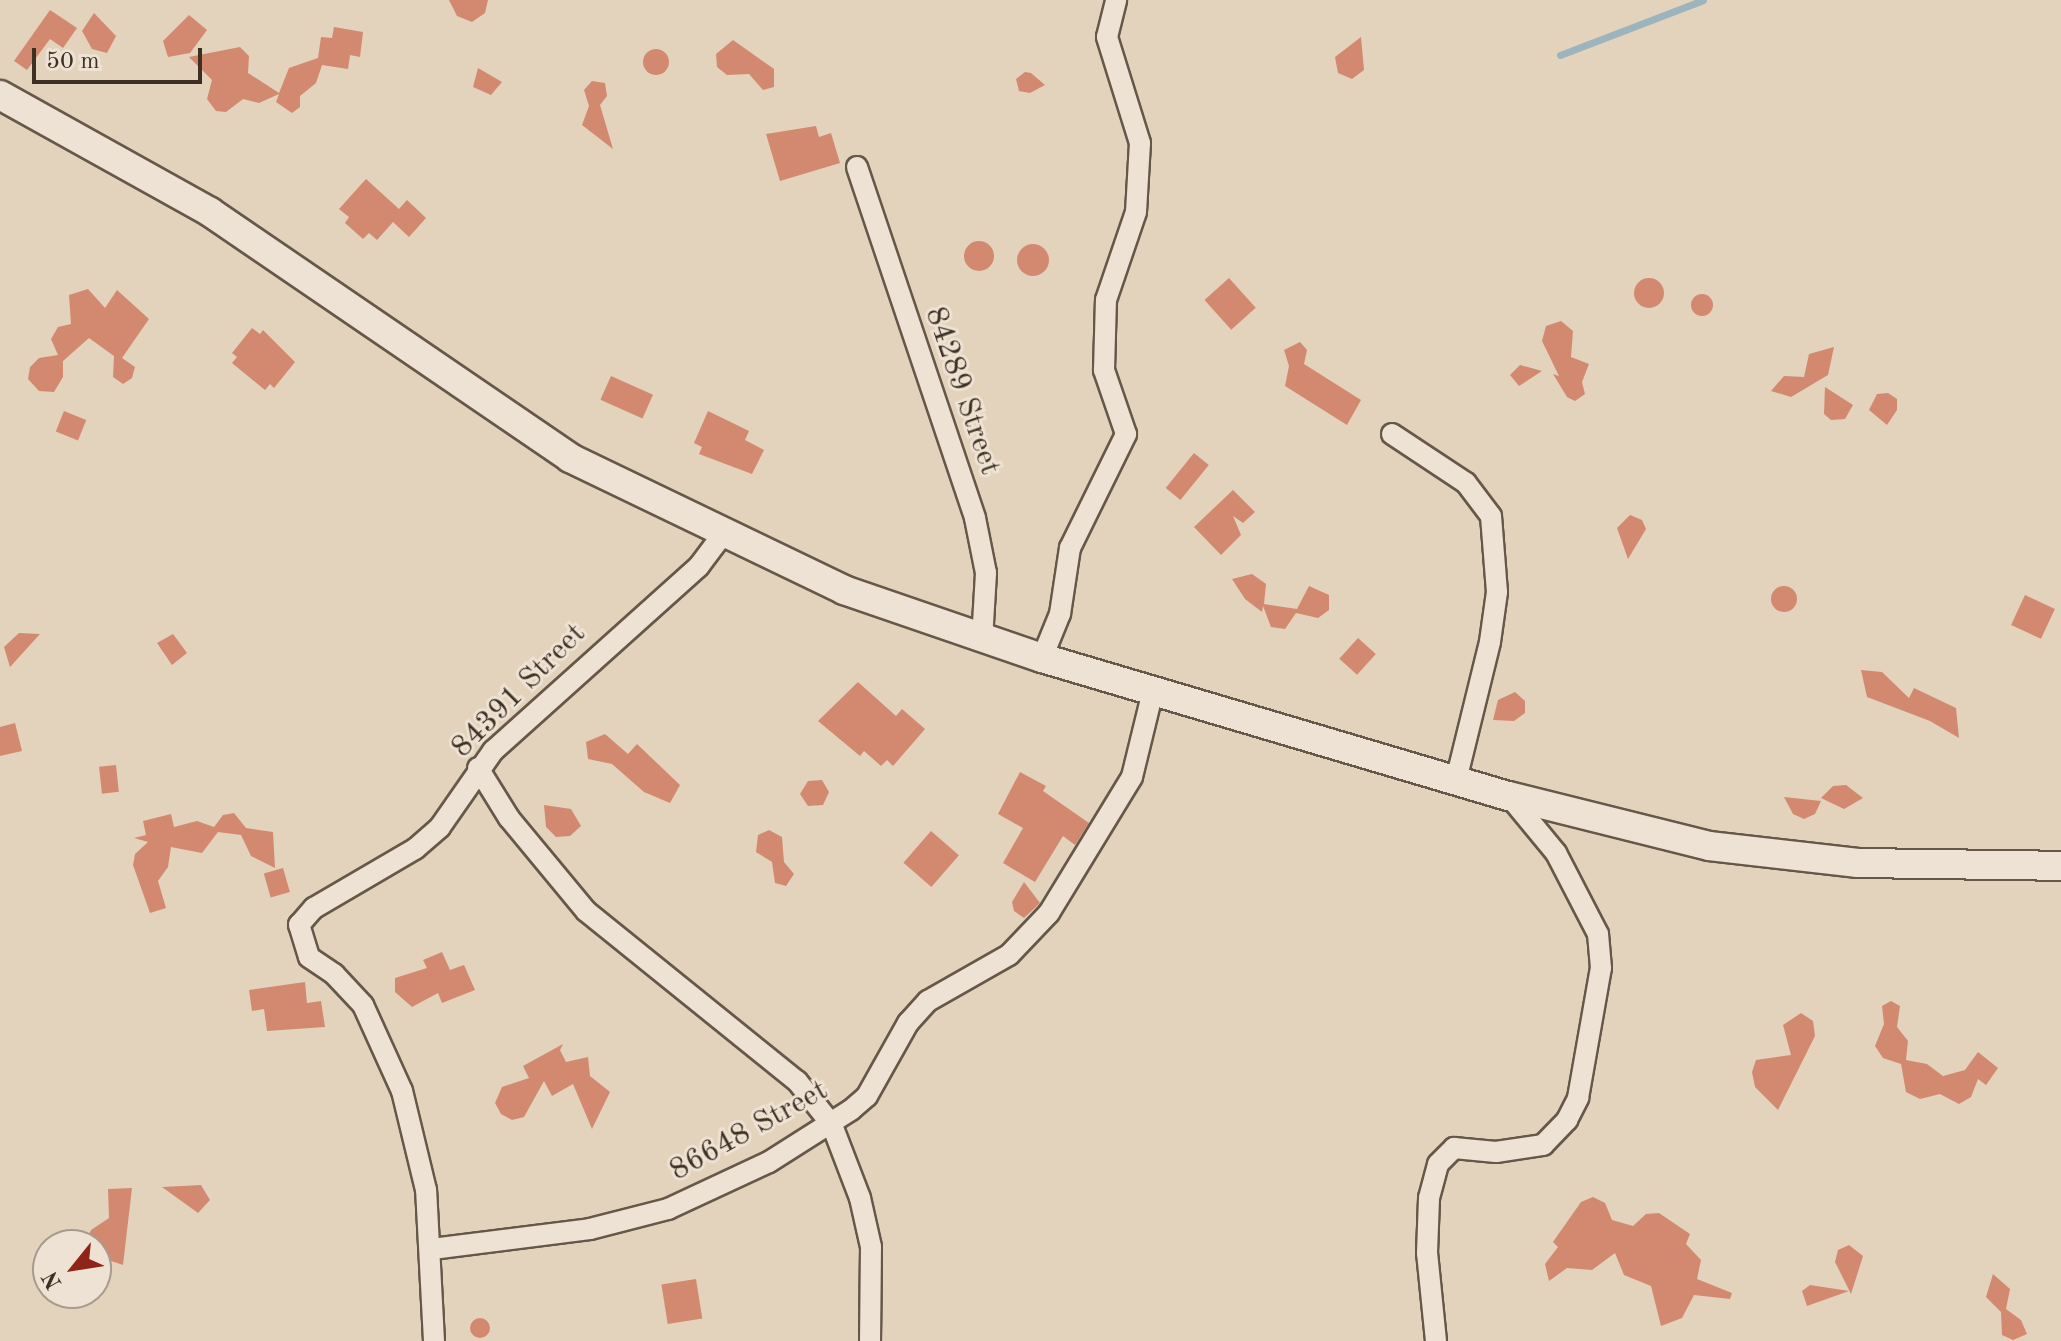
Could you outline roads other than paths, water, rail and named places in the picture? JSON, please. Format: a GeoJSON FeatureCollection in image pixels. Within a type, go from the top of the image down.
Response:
{"type":"FeatureCollection","features":[{"type":"Feature","properties":{"kind":"street"},"geometry":{"type":"LineString","coordinates":[[1042,658],[1060,614],[1070,548],[1126,434],[1104,370],[1106,300],[1136,212],[1141,174],[1140,143],[1107,37],[1116,0]]}},
{"type":"Feature","properties":{"kind":"street"},"geometry":{"type":"LineString","coordinates":[[0,95],[210,212],[570,458],[722,535],[844,590],[982,640],[1153,691],[1509,796],[1709,846],[1858,863],[2061,866]]}},
{"type":"Feature","properties":{"kind":"street","name":"84289 Street"},"geometry":{"type":"LineString","coordinates":[[857,167],[975,518],[986,573],[982,640]]}},
{"type":"Feature","properties":{"kind":"street"},"geometry":{"type":"LineString","coordinates":[[1392,434],[1466,483],[1491,516],[1497,592],[1492,629],[1456,780]]}},
{"type":"Feature","properties":{"kind":"street","name":"84391 Street"},"geometry":{"type":"LineString","coordinates":[[434,1341],[432,1249],[417,1142],[380,1036],[349,987],[309,957],[299,925],[314,908],[415,849],[440,827],[478,768],[564,683],[699,566],[722,535]]}},
{"type":"Feature","properties":{"kind":"street","name":"86648 Street"},"geometry":{"type":"LineString","coordinates":[[432,1249],[565,1233],[656,1213],[769,1162],[832,1125],[867,1096],[908,1023],[928,1001],[1009,955],[1049,913],[1132,777],[1153,691]]}},
{"type":"Feature","properties":{"kind":"street"},"geometry":{"type":"LineString","coordinates":[[478,768],[535,853],[586,911],[797,1081],[832,1125],[860,1198],[871,1247],[870,1341]]}},
{"type":"Feature","properties":{"kind":"street"},"geometry":{"type":"LineString","coordinates":[[1436,1341],[1427,1253],[1429,1198],[1438,1164],[1454,1148],[1496,1152],[1543,1145],[1567,1120],[1578,1098],[1601,968],[1598,934],[1556,853],[1509,796]]}},
{"type":"Feature","properties":{"kind":"waterway"},"geometry":{"type":"LineString","coordinates":[[1560,55],[1703,0]]}}]}
